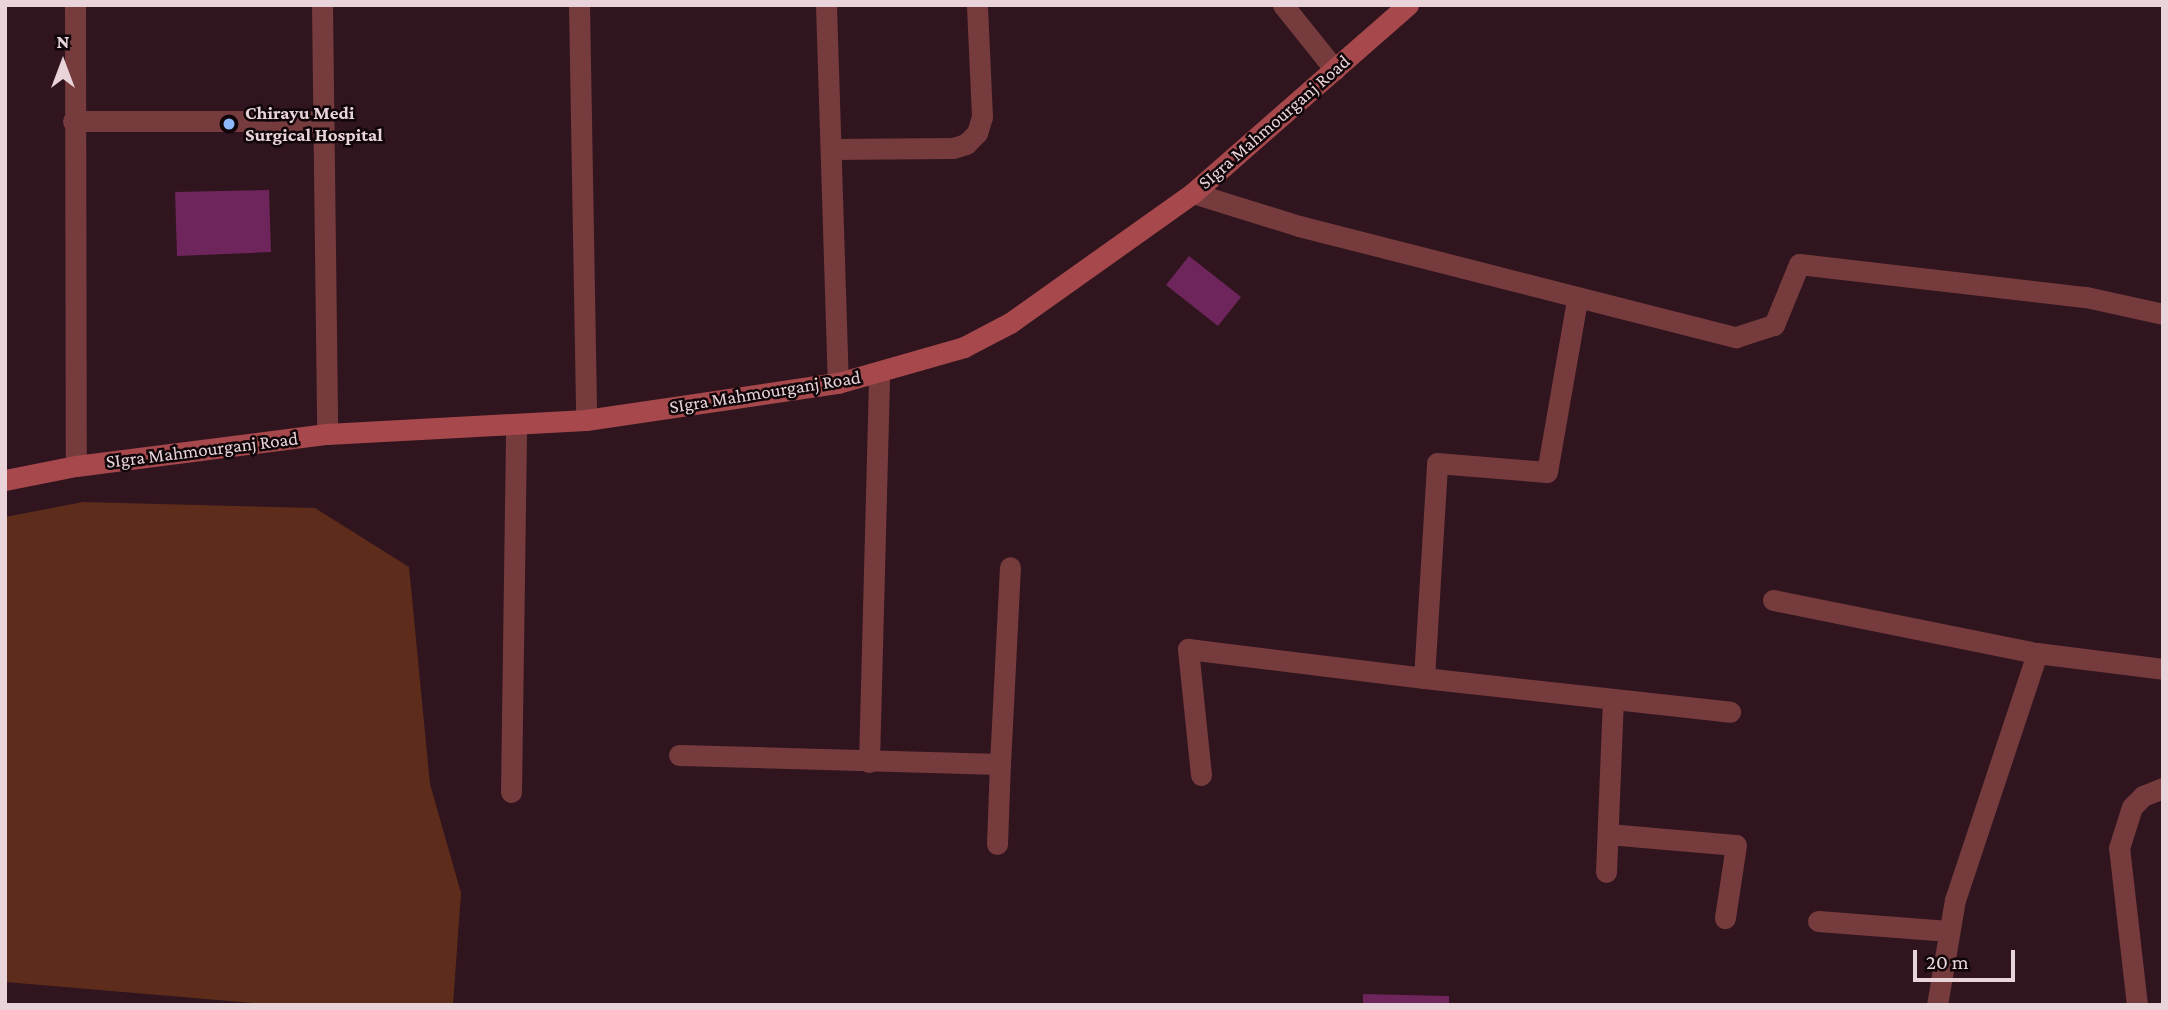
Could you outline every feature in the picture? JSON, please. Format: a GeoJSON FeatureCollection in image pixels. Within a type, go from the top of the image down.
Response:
{"type":"FeatureCollection","features":[{"type":"Feature","properties":{"kind":"street"},"geometry":{"type":"LineString","coordinates":[[75,5],[73,121],[76,466]]}},
{"type":"Feature","properties":{"kind":"street"},"geometry":{"type":"LineString","coordinates":[[322,5],[327,434]]}},
{"type":"Feature","properties":{"kind":"street"},"geometry":{"type":"LineString","coordinates":[[579,5],[586,420]]}},
{"type":"Feature","properties":{"kind":"street"},"geometry":{"type":"LineString","coordinates":[[827,5],[838,383]]}},
{"type":"Feature","properties":{"kind":"street"},"geometry":{"type":"LineString","coordinates":[[831,149],[953,148],[967,144],[977,133],[982,117],[977,5]]}},
{"type":"Feature","properties":{"kind":"street"},"geometry":{"type":"LineString","coordinates":[[1283,5],[1335,70]]}},
{"type":"Feature","properties":{"kind":"street","name":"SIgra Mahmourganj Road"},"geometry":{"type":"LineString","coordinates":[[5,480],[76,466],[327,434],[586,420],[838,383],[964,347],[1010,323],[1193,193],[1408,5]]}},
{"type":"Feature","properties":{"kind":"street"},"geometry":{"type":"LineString","coordinates":[[73,121],[323,121]]}},
{"type":"Feature","properties":{"kind":"street"},"geometry":{"type":"LineString","coordinates":[[1193,193],[1299,226],[1577,300],[1735,337],[1774,325],[1799,264],[2086,297],[2163,314]]}},
{"type":"Feature","properties":{"kind":"street"},"geometry":{"type":"LineString","coordinates":[[1424,678],[1437,463],[1547,472],[1577,300]]}},
{"type":"Feature","properties":{"kind":"street"},"geometry":{"type":"LineString","coordinates":[[869,762],[879,373]]}},
{"type":"Feature","properties":{"kind":"street"},"geometry":{"type":"LineString","coordinates":[[510,792],[516,425]]}},
{"type":"Feature","properties":{"kind":"street"},"geometry":{"type":"LineString","coordinates":[[997,844],[1010,567]]}},
{"type":"Feature","properties":{"kind":"street"},"geometry":{"type":"LineString","coordinates":[[1773,600],[2038,653],[2163,669]]}},
{"type":"Feature","properties":{"kind":"street"},"geometry":{"type":"LineString","coordinates":[[1201,775],[1188,649],[1730,712]]}},
{"type":"Feature","properties":{"kind":"street"},"geometry":{"type":"LineString","coordinates":[[1937,1005],[1949,931],[1970,853],[2038,653]]}},
{"type":"Feature","properties":{"kind":"street"},"geometry":{"type":"LineString","coordinates":[[1606,872],[1613,700]]}},
{"type":"Feature","properties":{"kind":"street"},"geometry":{"type":"LineString","coordinates":[[679,755],[1000,764]]}},
{"type":"Feature","properties":{"kind":"street"},"geometry":{"type":"LineString","coordinates":[[2137,1005],[2119,848],[2132,807],[2143,796],[2163,788]]}},
{"type":"Feature","properties":{"kind":"street"},"geometry":{"type":"LineString","coordinates":[[1608,834],[1736,845],[1725,918]]}},
{"type":"Feature","properties":{"kind":"street"},"geometry":{"type":"LineString","coordinates":[[1818,921],[1949,931]]}},
{"type":"Feature","properties":{"kind":"shaded area"},"geometry":{"type":"Polygon","coordinates":[[[83,502],[315,508],[409,567],[430,784],[461,893],[453,1005],[278,1005],[5,982],[5,517],[83,502]]]}},
{"type":"Feature","properties":{"kind":"building"},"geometry":{"type":"Polygon","coordinates":[[[269,190],[271,252],[177,256],[175,192],[269,190]]]}},
{"type":"Feature","properties":{"kind":"building"},"geometry":{"type":"Polygon","coordinates":[[[1189,256],[1241,297],[1218,326],[1166,285],[1189,256]]]}},
{"type":"Feature","properties":{"kind":"building"},"geometry":{"type":"Polygon","coordinates":[[[1363,994],[1449,996],[1449,1005],[1363,1005],[1363,994]]]}},
{"type":"Feature","properties":{"kind":"place","name":"Chirayu Medi Surgical Hospital"},"geometry":{"type":"Point","coordinates":[229,124]}}]}
